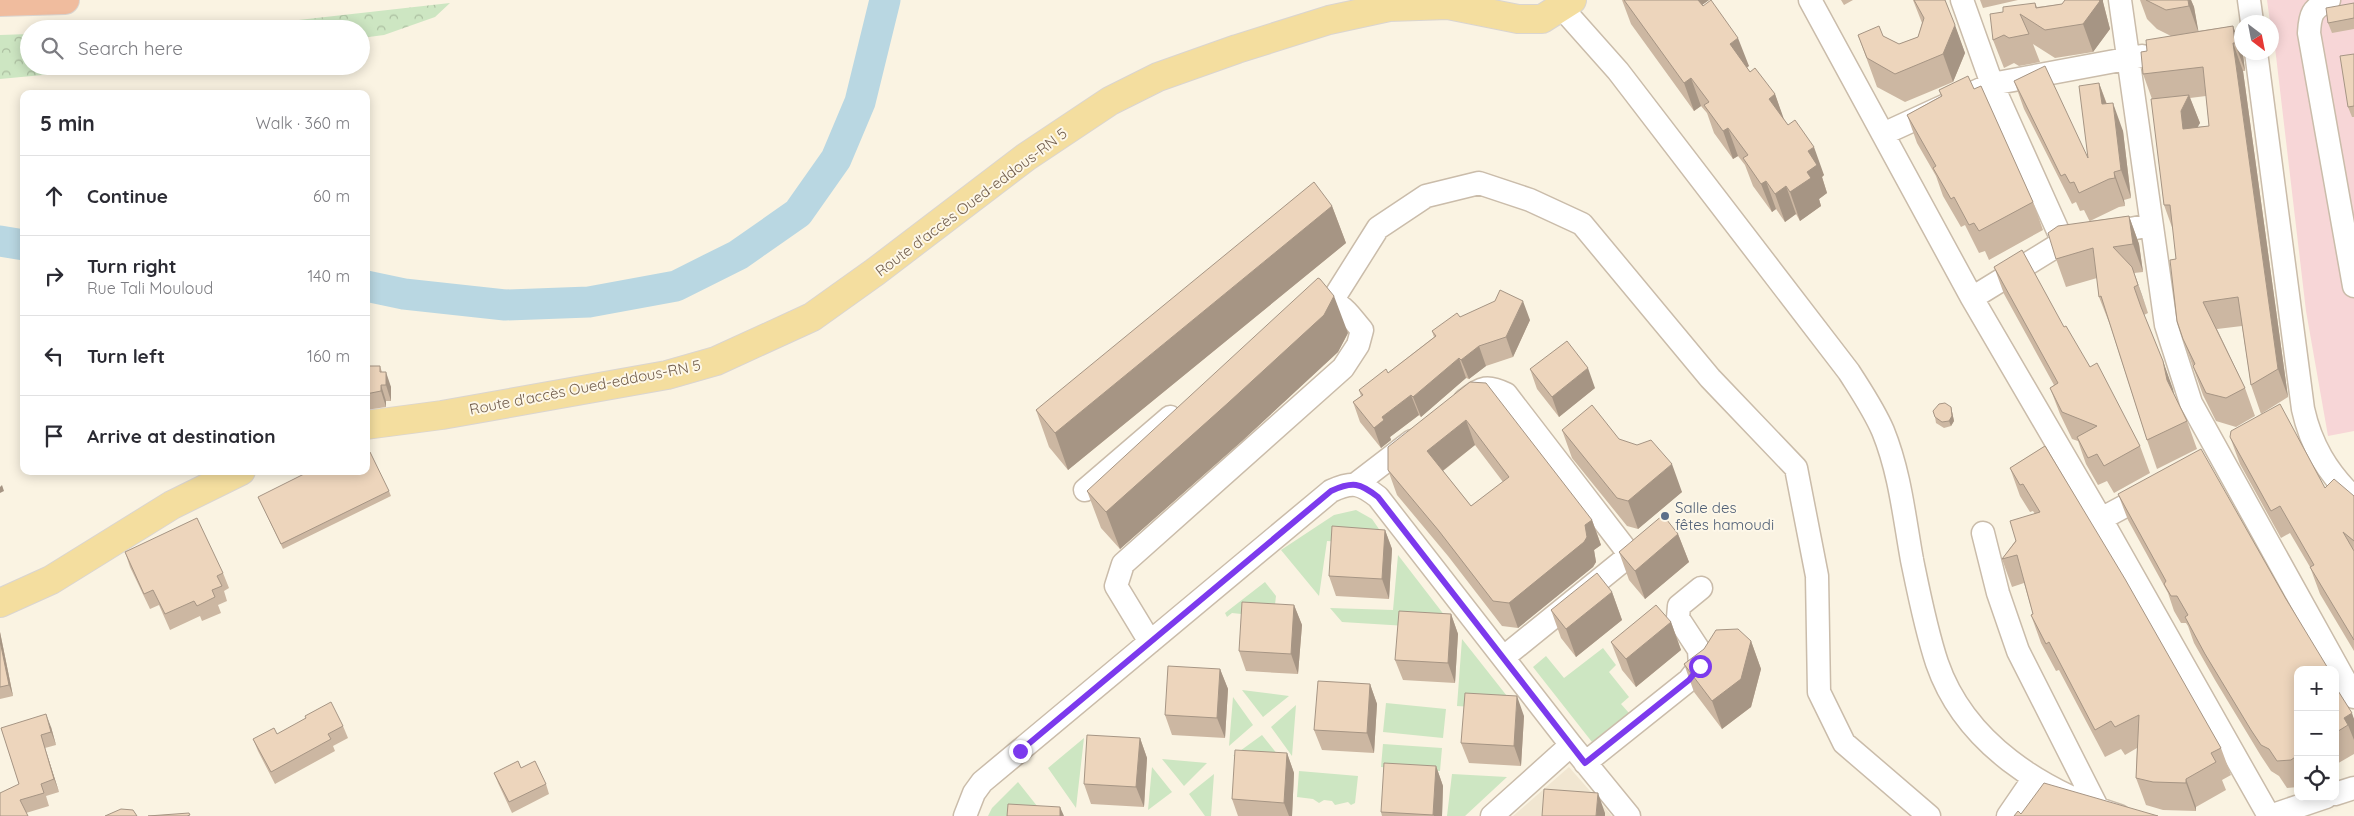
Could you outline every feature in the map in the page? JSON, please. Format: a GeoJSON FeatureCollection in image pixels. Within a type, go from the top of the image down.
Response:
{"type":"FeatureCollection","features":[{"type":"Feature","properties":{"kind":"highway"},"geometry":{"type":"LineString","coordinates":[[0,2],[65,0]]}},
{"type":"Feature","properties":{"kind":"main road","name":"Route d'accès Oued-eddous-RN 5"},"geometry":{"type":"LineString","coordinates":[[370,424],[442,415],[667,374],[724,358],[812,316],[876,272],[1026,157],[1110,101],[1158,77],[1237,49],[1329,20],[1389,7],[1448,5],[1518,19],[1542,19],[1567,4]]}},
{"type":"Feature","properties":{"kind":"main road"},"geometry":{"type":"LineString","coordinates":[[0,603],[52,580],[172,505],[233,475]]}},
{"type":"Feature","properties":{"kind":"street"},"geometry":{"type":"LineString","coordinates":[[1810,0],[1972,298],[2101,519],[2269,816],[2314,801]]}},
{"type":"Feature","properties":{"kind":"street"},"geometry":{"type":"LineString","coordinates":[[1962,0],[1992,84],[2064,242]]}},
{"type":"Feature","properties":{"kind":"street"},"geometry":{"type":"LineString","coordinates":[[2120,0],[2166,325],[2176,362],[2191,403],[2354,697]]}},
{"type":"Feature","properties":{"kind":"street"},"geometry":{"type":"LineString","coordinates":[[2249,0],[2251,15]]}},
{"type":"Feature","properties":{"kind":"street"},"geometry":{"type":"LineString","coordinates":[[2329,0],[2319,5],[2310,16],[2309,32],[2354,286]]}},
{"type":"Feature","properties":{"kind":"street"},"geometry":{"type":"LineString","coordinates":[[1567,4],[1849,372],[1869,404],[1882,429],[1900,484],[1918,590],[1937,664],[1963,714],[1995,749],[2034,778],[2066,796],[2109,813]]}},
{"type":"Feature","properties":{"kind":"street"},"geometry":{"type":"LineString","coordinates":[[1883,134],[1992,84],[2166,53]]}},
{"type":"Feature","properties":{"kind":"street"},"geometry":{"type":"LineString","coordinates":[[2257,60],[2294,414],[2308,431],[2317,453],[2337,481],[2354,498]]}},
{"type":"Feature","properties":{"kind":"street"},"geometry":{"type":"LineString","coordinates":[[1332,301],[1378,228],[1426,196],[1479,183],[1530,200],[1582,224],[1710,378],[1796,468],[1817,576],[1820,692],[1844,743],[1929,816]]}},
{"type":"Feature","properties":{"kind":"street"},"geometry":{"type":"LineString","coordinates":[[1972,298],[2064,242],[2151,226]]}},
{"type":"Feature","properties":{"kind":"street"},"geometry":{"type":"LineString","coordinates":[[1150,642],[1116,586],[1123,564],[1343,368],[1358,345],[1362,330],[1342,306],[1332,301],[1317,301],[1300,311]]}},
{"type":"Feature","properties":{"kind":"street"},"geometry":{"type":"LineString","coordinates":[[1449,412],[1480,388],[1494,388],[1506,394],[1630,555],[1504,658]]}},
{"type":"Feature","properties":{"kind":"street"},"geometry":{"type":"LineString","coordinates":[[1085,490],[1187,402]]}},
{"type":"Feature","properties":{"kind":"street"},"geometry":{"type":"LineString","coordinates":[[1356,484],[1426,430]]}},
{"type":"Feature","properties":{"kind":"street"},"geometry":{"type":"LineString","coordinates":[[2101,519],[2168,483]]}},
{"type":"Feature","properties":{"kind":"street"},"geometry":{"type":"LineString","coordinates":[[965,816],[974,792],[982,782],[1331,491],[1345,484],[1356,484],[1378,497],[1585,763],[1629,816]]}},
{"type":"Feature","properties":{"kind":"street"},"geometry":{"type":"LineString","coordinates":[[1983,533],[1998,593],[2018,651],[2109,813]]}},
{"type":"Feature","properties":{"kind":"street"},"geometry":{"type":"LineString","coordinates":[[1585,763],[1689,680],[1700,666],[1699,650],[1678,618],[1679,606],[1701,588]]}},
{"type":"Feature","properties":{"kind":"street"},"geometry":{"type":"LineString","coordinates":[[1492,816],[1571,745]]}},
{"type":"Feature","properties":{"kind":"street"},"geometry":{"type":"LineString","coordinates":[[2008,816],[2034,778]]}},
{"type":"Feature","properties":{"kind":"street"},"geometry":{"type":"LineString","coordinates":[[2339,793],[2354,788]]}},
{"type":"Feature","properties":{"kind":"shaded area"},"geometry":{"type":"Polygon","coordinates":[[[2267,0],[2354,0],[2354,431],[2328,436],[2306,311],[2276,60],[2279,60],[2279,15],[2269,15],[2267,0]]]}},
{"type":"Feature","properties":{"kind":"shaded area"},"geometry":{"type":"Polygon","coordinates":[[[1569,767],[1612,816],[1513,816],[1569,767]]]}},
{"type":"Feature","properties":{"kind":"green space"},"geometry":{"type":"Polygon","coordinates":[[[450,3],[435,17],[384,35],[370,37],[370,20],[298,20],[450,3]]]}},
{"type":"Feature","properties":{"kind":"green space"},"geometry":{"type":"Polygon","coordinates":[[[20,34],[20,75],[42,75],[0,79],[0,35],[20,34]]]}},
{"type":"Feature","properties":{"kind":"green space"},"geometry":{"type":"Polygon","coordinates":[[[1356,510],[1372,519],[1390,545],[1327,541],[1319,596],[1281,550],[1334,515],[1356,510]]]}},
{"type":"Feature","properties":{"kind":"green space"},"geometry":{"type":"Polygon","coordinates":[[[1398,555],[1455,629],[1342,622],[1330,608],[1393,610],[1398,555]]]}},
{"type":"Feature","properties":{"kind":"green space"},"geometry":{"type":"Polygon","coordinates":[[[1265,582],[1276,596],[1274,613],[1251,615],[1232,613],[1227,617],[1225,613],[1265,582]]]}},
{"type":"Feature","properties":{"kind":"green space"},"geometry":{"type":"Polygon","coordinates":[[[1462,639],[1518,710],[1457,706],[1462,639]]]}},
{"type":"Feature","properties":{"kind":"green space"},"geometry":{"type":"Polygon","coordinates":[[[1603,648],[1616,665],[1609,672],[1629,697],[1621,704],[1629,713],[1592,742],[1533,667],[1546,656],[1564,678],[1603,648]]]}},
{"type":"Feature","properties":{"kind":"green space"},"geometry":{"type":"Polygon","coordinates":[[[1242,690],[1289,696],[1263,717],[1242,690]]]}},
{"type":"Feature","properties":{"kind":"green space"},"geometry":{"type":"Polygon","coordinates":[[[1233,697],[1253,725],[1229,746],[1233,697]]]}},
{"type":"Feature","properties":{"kind":"green space"},"geometry":{"type":"Polygon","coordinates":[[[1386,703],[1446,709],[1443,738],[1383,732],[1386,703]]]}},
{"type":"Feature","properties":{"kind":"green space"},"geometry":{"type":"Polygon","coordinates":[[[1296,705],[1292,756],[1271,727],[1296,705]]]}},
{"type":"Feature","properties":{"kind":"green space"},"geometry":{"type":"Polygon","coordinates":[[[1262,735],[1282,760],[1233,756],[1262,735]]]}},
{"type":"Feature","properties":{"kind":"green space"},"geometry":{"type":"Polygon","coordinates":[[[1084,738],[1076,808],[1048,768],[1084,738]]]}},
{"type":"Feature","properties":{"kind":"green space"},"geometry":{"type":"Polygon","coordinates":[[[1383,744],[1442,748],[1440,771],[1381,767],[1383,744]]]}},
{"type":"Feature","properties":{"kind":"green space"},"geometry":{"type":"Polygon","coordinates":[[[1162,759],[1207,763],[1184,786],[1162,759]]]}},
{"type":"Feature","properties":{"kind":"green space"},"geometry":{"type":"Polygon","coordinates":[[[1152,767],[1172,792],[1148,810],[1152,767]]]}},
{"type":"Feature","properties":{"kind":"green space"},"geometry":{"type":"Polygon","coordinates":[[[1299,771],[1358,776],[1355,803],[1351,805],[1348,802],[1335,805],[1332,801],[1324,800],[1319,803],[1313,799],[1297,797],[1299,771]]]}},
{"type":"Feature","properties":{"kind":"green space"},"geometry":{"type":"Polygon","coordinates":[[[1214,774],[1211,816],[1205,816],[1189,794],[1214,774]]]}},
{"type":"Feature","properties":{"kind":"green space"},"geometry":{"type":"Polygon","coordinates":[[[1452,774],[1507,777],[1465,816],[1447,816],[1452,774]]]}},
{"type":"Feature","properties":{"kind":"green space"},"geometry":{"type":"Polygon","coordinates":[[[1018,782],[1045,816],[988,816],[992,808],[1018,782]]]}},
{"type":"Feature","properties":{"kind":"building"},"geometry":{"type":"Polygon","coordinates":[[[1624,0],[1698,0],[1703,6],[1711,0],[1738,38],[1730,44],[1750,72],[1755,68],[1775,94],[1769,99],[1788,125],[1795,120],[1814,147],[1808,151],[1817,165],[1807,172],[1811,178],[1790,192],[1786,186],[1775,194],[1766,181],[1761,184],[1743,158],[1748,155],[1728,128],[1723,131],[1704,105],[1709,102],[1691,78],[1684,83],[1624,0]]]}},
{"type":"Feature","properties":{"kind":"building"},"geometry":{"type":"Polygon","coordinates":[[[1914,0],[1945,0],[1955,25],[1943,54],[1895,74],[1867,58],[1858,35],[1879,26],[1883,36],[1899,44],[1918,37],[1924,18],[1914,0]]]}},
{"type":"Feature","properties":{"kind":"building"},"geometry":{"type":"Polygon","coordinates":[[[2065,0],[2100,1],[2083,24],[2045,30],[2020,14],[2029,34],[2009,38],[2004,35],[1993,40],[1990,14],[2003,12],[2003,7],[2035,3],[2036,8],[2062,4],[2065,0]]]}},
{"type":"Feature","properties":{"kind":"building"},"geometry":{"type":"Polygon","coordinates":[[[2146,0],[2188,0],[2189,6],[2166,10],[2146,0]]]}},
{"type":"Feature","properties":{"kind":"building"},"geometry":{"type":"Polygon","coordinates":[[[2354,3],[2354,18],[2328,23],[2326,8],[2354,3]]]}},
{"type":"Feature","properties":{"kind":"building"},"geometry":{"type":"Polygon","coordinates":[[[2233,26],[2234,60],[2278,369],[2251,385],[2238,297],[2203,302],[2245,388],[2226,398],[2206,393],[2193,366],[2195,364],[2177,321],[2170,260],[2176,259],[2170,205],[2164,205],[2151,99],[2189,95],[2181,111],[2183,129],[2209,126],[2203,67],[2143,74],[2141,52],[2147,51],[2146,40],[2233,26]]]}},
{"type":"Feature","properties":{"kind":"building"},"geometry":{"type":"Polygon","coordinates":[[[2354,54],[2354,106],[2348,107],[2340,56],[2354,54]]]}},
{"type":"Feature","properties":{"kind":"building"},"geometry":{"type":"Polygon","coordinates":[[[2045,66],[2088,158],[2079,86],[2099,83],[2102,104],[2113,103],[2121,170],[2114,172],[2115,178],[2079,193],[2074,182],[2070,183],[2065,174],[2061,176],[2014,81],[2045,66]]]}},
{"type":"Feature","properties":{"kind":"building"},"geometry":{"type":"Polygon","coordinates":[[[1968,76],[1974,89],[1981,86],[2033,202],[1979,231],[1974,223],[1969,225],[1954,197],[1951,199],[1933,168],[1936,166],[1907,115],[1942,96],[1939,90],[1968,76]]]}},
{"type":"Feature","properties":{"kind":"building"},"geometry":{"type":"Polygon","coordinates":[[[1314,182],[1332,206],[1055,433],[1036,410],[1314,182]]]}},
{"type":"Feature","properties":{"kind":"building"},"geometry":{"type":"Polygon","coordinates":[[[2129,216],[2133,244],[2113,247],[2132,267],[2138,285],[2134,287],[2163,361],[2167,380],[2187,421],[2147,440],[2101,296],[2099,297],[2093,248],[2056,259],[2048,233],[2058,226],[2129,216]]]}},
{"type":"Feature","properties":{"kind":"building"},"geometry":{"type":"Polygon","coordinates":[[[2022,250],[2064,327],[2066,326],[2090,367],[2097,363],[2140,446],[2104,466],[2097,454],[2088,458],[2077,437],[2097,426],[2062,412],[2050,388],[2058,383],[1994,267],[2022,250]]]}},
{"type":"Feature","properties":{"kind":"building"},"geometry":{"type":"Polygon","coordinates":[[[1318,278],[1334,296],[1324,315],[1106,512],[1087,491],[1318,278]]]}},
{"type":"Feature","properties":{"kind":"building"},"geometry":{"type":"Polygon","coordinates":[[[1500,290],[1523,301],[1506,337],[1479,346],[1461,360],[1459,358],[1413,397],[1411,395],[1382,417],[1384,420],[1374,428],[1353,402],[1363,395],[1359,390],[1386,369],[1388,373],[1436,336],[1432,331],[1457,313],[1460,317],[1495,301],[1500,290]]]}},
{"type":"Feature","properties":{"kind":"building"},"geometry":{"type":"Polygon","coordinates":[[[1567,341],[1588,368],[1552,397],[1530,369],[1567,341]]]}},
{"type":"Feature","properties":{"kind":"building"},"geometry":{"type":"Polygon","coordinates":[[[370,366],[380,366],[380,372],[386,372],[386,385],[381,385],[381,391],[370,393],[370,366]]]}},
{"type":"Feature","properties":{"kind":"building"},"geometry":{"type":"Polygon","coordinates":[[[1470,382],[1486,383],[1592,520],[1585,525],[1587,537],[1584,542],[1509,603],[1493,601],[1439,531],[1388,470],[1388,447],[1470,382]],[[1466,420],[1427,451],[1471,506],[1509,477],[1466,420]]]}},
{"type":"Feature","properties":{"kind":"building"},"geometry":{"type":"Polygon","coordinates":[[[1945,403],[1951,407],[1952,416],[1949,421],[1942,422],[1935,417],[1933,411],[1939,404],[1945,403]]]}},
{"type":"Feature","properties":{"kind":"building"},"geometry":{"type":"Polygon","coordinates":[[[2280,404],[2325,488],[2334,479],[2354,496],[2354,541],[2343,532],[2354,551],[2354,640],[2310,567],[2314,565],[2280,506],[2271,511],[2230,437],[2231,431],[2280,404]]]}},
{"type":"Feature","properties":{"kind":"building"},"geometry":{"type":"Polygon","coordinates":[[[1592,405],[1619,439],[1637,445],[1651,440],[1672,464],[1628,501],[1617,498],[1562,430],[1592,405]]]}},
{"type":"Feature","properties":{"kind":"building"},"geometry":{"type":"Polygon","coordinates":[[[2045,446],[2125,579],[2221,748],[2211,753],[2216,762],[2186,779],[2186,783],[2153,782],[2136,778],[2139,715],[2115,727],[2111,721],[2095,730],[2049,642],[2046,644],[2031,615],[2033,614],[2017,555],[2002,559],[2016,541],[2010,521],[2040,512],[2023,484],[2020,485],[2010,468],[2045,446]]]}},
{"type":"Feature","properties":{"kind":"building"},"geometry":{"type":"Polygon","coordinates":[[[2201,449],[2286,599],[2327,666],[2294,666],[2294,758],[2291,760],[2277,761],[2269,749],[2261,745],[2251,730],[2205,654],[2185,617],[2188,615],[2177,596],[2171,596],[2164,584],[2166,581],[2118,494],[2201,449]]]}},
{"type":"Feature","properties":{"kind":"building"},"geometry":{"type":"Polygon","coordinates":[[[370,452],[389,491],[281,544],[258,497],[302,475],[370,475],[370,452]]]}},
{"type":"Feature","properties":{"kind":"building"},"geometry":{"type":"Polygon","coordinates":[[[1663,515],[1678,534],[1635,571],[1619,552],[1663,515]]]}},
{"type":"Feature","properties":{"kind":"building"},"geometry":{"type":"Polygon","coordinates":[[[197,518],[223,573],[217,576],[222,586],[212,590],[215,597],[197,606],[194,601],[165,614],[153,590],[144,594],[125,552],[197,518]]]}},
{"type":"Feature","properties":{"kind":"building"},"geometry":{"type":"Polygon","coordinates":[[[1332,526],[1385,530],[1382,579],[1329,576],[1332,526]]]}},
{"type":"Feature","properties":{"kind":"building"},"geometry":{"type":"Polygon","coordinates":[[[1597,573],[1612,592],[1566,629],[1551,610],[1597,573]]]}},
{"type":"Feature","properties":{"kind":"building"},"geometry":{"type":"Polygon","coordinates":[[[1242,602],[1294,605],[1291,654],[1239,651],[1242,602]]]}},
{"type":"Feature","properties":{"kind":"building"},"geometry":{"type":"Polygon","coordinates":[[[1656,605],[1671,622],[1626,659],[1611,642],[1656,605]]]}},
{"type":"Feature","properties":{"kind":"building"},"geometry":{"type":"Polygon","coordinates":[[[1399,611],[1451,614],[1448,663],[1395,660],[1399,611]]]}},
{"type":"Feature","properties":{"kind":"building"},"geometry":{"type":"Polygon","coordinates":[[[1738,629],[1751,641],[1741,679],[1712,701],[1684,664],[1704,649],[1716,630],[1738,629]]]}},
{"type":"Feature","properties":{"kind":"building"},"geometry":{"type":"Polygon","coordinates":[[[0,641],[9,685],[0,687],[0,641]]]}},
{"type":"Feature","properties":{"kind":"building"},"geometry":{"type":"Polygon","coordinates":[[[1168,666],[1220,669],[1217,718],[1165,715],[1168,666]]]}},
{"type":"Feature","properties":{"kind":"building"},"geometry":{"type":"Polygon","coordinates":[[[1318,681],[1370,684],[1367,733],[1314,730],[1318,681]]]}},
{"type":"Feature","properties":{"kind":"building"},"geometry":{"type":"Polygon","coordinates":[[[2339,692],[2352,713],[2344,718],[2348,725],[2339,731],[2339,692]]]}},
{"type":"Feature","properties":{"kind":"building"},"geometry":{"type":"Polygon","coordinates":[[[1465,693],[1517,696],[1514,746],[1461,743],[1465,693]]]}},
{"type":"Feature","properties":{"kind":"building"},"geometry":{"type":"Polygon","coordinates":[[[331,702],[343,726],[328,734],[331,739],[271,772],[253,739],[274,728],[277,734],[331,702]]]}},
{"type":"Feature","properties":{"kind":"building"},"geometry":{"type":"Polygon","coordinates":[[[46,714],[51,732],[41,735],[54,779],[41,784],[44,793],[20,800],[28,816],[0,816],[0,793],[19,784],[1,728],[46,714]]]}},
{"type":"Feature","properties":{"kind":"building"},"geometry":{"type":"Polygon","coordinates":[[[1087,735],[1140,738],[1136,787],[1084,784],[1087,735]]]}},
{"type":"Feature","properties":{"kind":"building"},"geometry":{"type":"Polygon","coordinates":[[[1235,750],[1287,753],[1284,803],[1232,799],[1235,750]]]}},
{"type":"Feature","properties":{"kind":"building"},"geometry":{"type":"Polygon","coordinates":[[[518,761],[521,768],[535,761],[546,784],[509,802],[494,773],[518,761]]]}},
{"type":"Feature","properties":{"kind":"building"},"geometry":{"type":"Polygon","coordinates":[[[1384,763],[1436,766],[1433,815],[1381,812],[1384,763]]]}},
{"type":"Feature","properties":{"kind":"building"},"geometry":{"type":"Polygon","coordinates":[[[2044,783],[2158,816],[2014,816],[2018,811],[2021,814],[2044,783]]]}},
{"type":"Feature","properties":{"kind":"building"},"geometry":{"type":"Polygon","coordinates":[[[1544,789],[1598,793],[1596,816],[1542,816],[1544,789]]]}},
{"type":"Feature","properties":{"kind":"building"},"geometry":{"type":"Polygon","coordinates":[[[1008,804],[1060,807],[1060,816],[1007,816],[1008,804]]]}},
{"type":"Feature","properties":{"kind":"building"},"geometry":{"type":"Polygon","coordinates":[[[121,809],[133,810],[137,816],[105,816],[121,809]]]}},
{"type":"Feature","properties":{"kind":"building"},"geometry":{"type":"Polygon","coordinates":[[[189,813],[190,815],[187,816],[148,816],[189,813]]]}},
{"type":"Feature","properties":{"kind":"waterway"},"geometry":{"type":"LineString","coordinates":[[370,287],[404,294],[505,305],[589,302],[676,286],[738,255],[798,213],[836,159],[860,102],[885,0]]}},
{"type":"Feature","properties":{"kind":"waterway"},"geometry":{"type":"LineString","coordinates":[[0,241],[20,244]]}},
{"type":"Feature","properties":{"kind":"place","name":"Salle des fêtes hamoudi"},"geometry":{"type":"Point","coordinates":[1665,516]}},
{"type":"Feature","properties":{"kind":"route"},"geometry":{"type":"LineString","coordinates":[[1020,751],[1331,491],[1345,484],[1356,484],[1378,497],[1585,763],[1669,697],[1689,680],[1700,666]]}}]}
